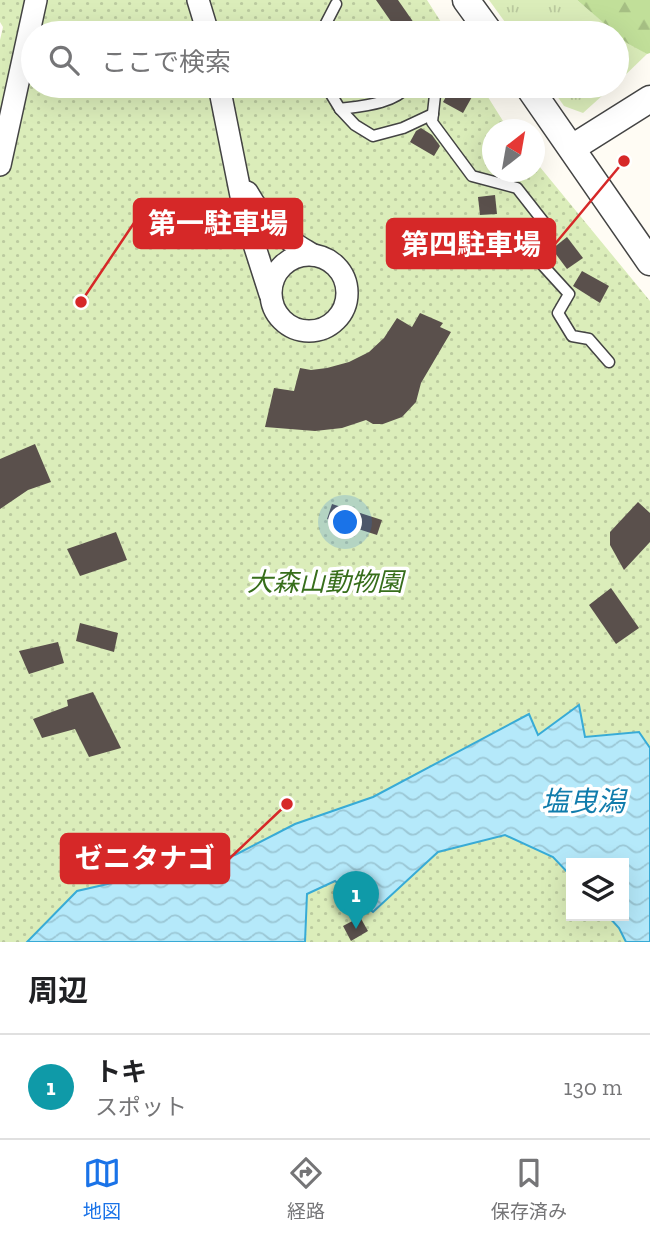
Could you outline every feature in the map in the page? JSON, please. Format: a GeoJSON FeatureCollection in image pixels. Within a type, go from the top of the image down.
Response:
{"type":"FeatureCollection","features":[{"type":"Feature","properties":{"kind":"street"},"geometry":{"type":"LineString","coordinates":[[31,21],[36,0]]}},
{"type":"Feature","properties":{"kind":"street"},"geometry":{"type":"LineString","coordinates":[[198,0],[204,21]]}},
{"type":"Feature","properties":{"kind":"street"},"geometry":{"type":"LineString","coordinates":[[466,0],[481,21]]}},
{"type":"Feature","properties":{"kind":"street"},"geometry":{"type":"LineString","coordinates":[[0,165],[21,69]]}},
{"type":"Feature","properties":{"kind":"street"},"geometry":{"type":"LineString","coordinates":[[222,98],[245,215],[272,300],[276,312],[284,322],[295,328],[320,330],[341,315],[347,304],[348,291],[345,278],[338,267],[328,259],[304,254],[292,258],[275,276],[271,288],[272,300]]}},
{"type":"Feature","properties":{"kind":"street"},"geometry":{"type":"LineString","coordinates":[[537,98],[650,262]]}},
{"type":"Feature","properties":{"kind":"street"},"geometry":{"type":"LineString","coordinates":[[572,148],[650,99]]}},
{"type":"Feature","properties":{"kind":"street"},"geometry":{"type":"LineString","coordinates":[[239,178],[258,214],[284,238],[313,255]]}},
{"type":"Feature","properties":{"kind":"lane"},"geometry":{"type":"LineString","coordinates":[[327,21],[336,4]]}},
{"type":"Feature","properties":{"kind":"lane"},"geometry":{"type":"LineString","coordinates":[[333,98],[355,125],[373,136],[403,128],[433,114]]}},
{"type":"Feature","properties":{"kind":"lane"},"geometry":{"type":"LineString","coordinates":[[340,109],[368,106],[389,98]]}},
{"type":"Feature","properties":{"kind":"lane"},"geometry":{"type":"LineString","coordinates":[[435,98],[432,122],[472,176],[517,188],[545,225],[538,260],[569,294],[558,313],[572,336],[589,339],[609,362]]}},
{"type":"Feature","properties":{"kind":"green space","name":"大森山動物園"},"geometry":{"type":"Polygon","coordinates":[[[0,0],[427,0],[440,21],[21,21],[21,98],[489,98],[502,119],[482,119],[482,182],[545,182],[545,173],[650,301],[650,942],[0,942],[0,40],[3,27],[0,22],[0,0]]]}},
{"type":"Feature","properties":{"kind":"green space"},"geometry":{"type":"Polygon","coordinates":[[[489,0],[577,0],[602,21],[504,21],[489,0]]]}},
{"type":"Feature","properties":{"kind":"green space"},"geometry":{"type":"Polygon","coordinates":[[[577,0],[650,0],[650,53],[629,44],[629,21],[601,21],[577,0]]]}},
{"type":"Feature","properties":{"kind":"green space"},"geometry":{"type":"Polygon","coordinates":[[[629,42],[647,54],[629,71],[629,42]]]}},
{"type":"Feature","properties":{"kind":"green space"},"geometry":{"type":"Polygon","coordinates":[[[558,98],[600,98],[583,113],[564,106],[558,98]]]}},
{"type":"Feature","properties":{"kind":"water","name":"塩曳潟"},"geometry":{"type":"Polygon","coordinates":[[[579,705],[585,737],[639,732],[650,748],[650,942],[626,942],[613,921],[629,921],[629,858],[566,858],[566,871],[553,857],[505,835],[438,852],[373,912],[335,881],[307,894],[305,942],[27,942],[77,891],[235,855],[295,824],[373,797],[529,714],[538,735],[579,705]]]}},
{"type":"Feature","properties":{"kind":"building"},"geometry":{"type":"Polygon","coordinates":[[[376,0],[398,0],[413,21],[391,21],[376,0]]]}},
{"type":"Feature","properties":{"kind":"building"},"geometry":{"type":"Polygon","coordinates":[[[445,98],[471,98],[463,113],[443,102],[445,98]]]}},
{"type":"Feature","properties":{"kind":"building"},"geometry":{"type":"Polygon","coordinates":[[[421,128],[432,135],[440,146],[434,156],[410,142],[421,128]]]}},
{"type":"Feature","properties":{"kind":"building"},"geometry":{"type":"Polygon","coordinates":[[[495,195],[497,214],[480,215],[478,197],[495,195]]]}},
{"type":"Feature","properties":{"kind":"building"},"geometry":{"type":"Polygon","coordinates":[[[567,237],[583,258],[567,269],[552,249],[567,237]]]}},
{"type":"Feature","properties":{"kind":"building"},"geometry":{"type":"Polygon","coordinates":[[[582,271],[609,286],[600,303],[573,286],[582,271]]]}},
{"type":"Feature","properties":{"kind":"building"},"geometry":{"type":"Polygon","coordinates":[[[420,313],[443,323],[440,327],[451,332],[421,383],[416,402],[402,417],[383,424],[373,424],[366,420],[342,428],[315,431],[265,427],[274,388],[294,391],[300,368],[311,370],[349,362],[369,352],[384,338],[397,318],[412,327],[420,313]]]}},
{"type":"Feature","properties":{"kind":"building"},"geometry":{"type":"Polygon","coordinates":[[[35,444],[51,482],[28,490],[0,509],[0,459],[35,444]]]}},
{"type":"Feature","properties":{"kind":"building"},"geometry":{"type":"Polygon","coordinates":[[[638,502],[650,513],[650,542],[624,570],[610,545],[610,532],[638,502]]]}},
{"type":"Feature","properties":{"kind":"building"},"geometry":{"type":"Polygon","coordinates":[[[332,504],[382,520],[377,535],[327,519],[332,504]]]}},
{"type":"Feature","properties":{"kind":"building"},"geometry":{"type":"Polygon","coordinates":[[[116,532],[127,560],[80,576],[67,549],[116,532]]]}},
{"type":"Feature","properties":{"kind":"building"},"geometry":{"type":"Polygon","coordinates":[[[611,588],[639,628],[616,644],[589,605],[611,588]]]}},
{"type":"Feature","properties":{"kind":"building"},"geometry":{"type":"Polygon","coordinates":[[[80,623],[118,633],[114,652],[76,641],[80,623]]]}},
{"type":"Feature","properties":{"kind":"building"},"geometry":{"type":"Polygon","coordinates":[[[58,642],[64,663],[29,674],[19,651],[58,642]]]}},
{"type":"Feature","properties":{"kind":"building"},"geometry":{"type":"Polygon","coordinates":[[[93,692],[121,748],[89,757],[75,729],[42,738],[33,719],[68,706],[67,700],[93,692]]]}},
{"type":"Feature","properties":{"kind":"building"},"geometry":{"type":"Polygon","coordinates":[[[360,917],[368,931],[351,941],[343,926],[360,917]]]}},
{"type":"Feature","properties":{"kind":"place","name":"第四駐車場"},"geometry":{"type":"Point","coordinates":[624,161]}},
{"type":"Feature","properties":{"kind":"place","name":"第一駐車場"},"geometry":{"type":"Point","coordinates":[81,302]}},
{"type":"Feature","properties":{"kind":"place","name":"ゼニタナゴ"},"geometry":{"type":"Point","coordinates":[287,804]}},
{"type":"Feature","properties":{"kind":"place","name":"トキ"},"geometry":{"type":"Point","coordinates":[356,929]}}]}
